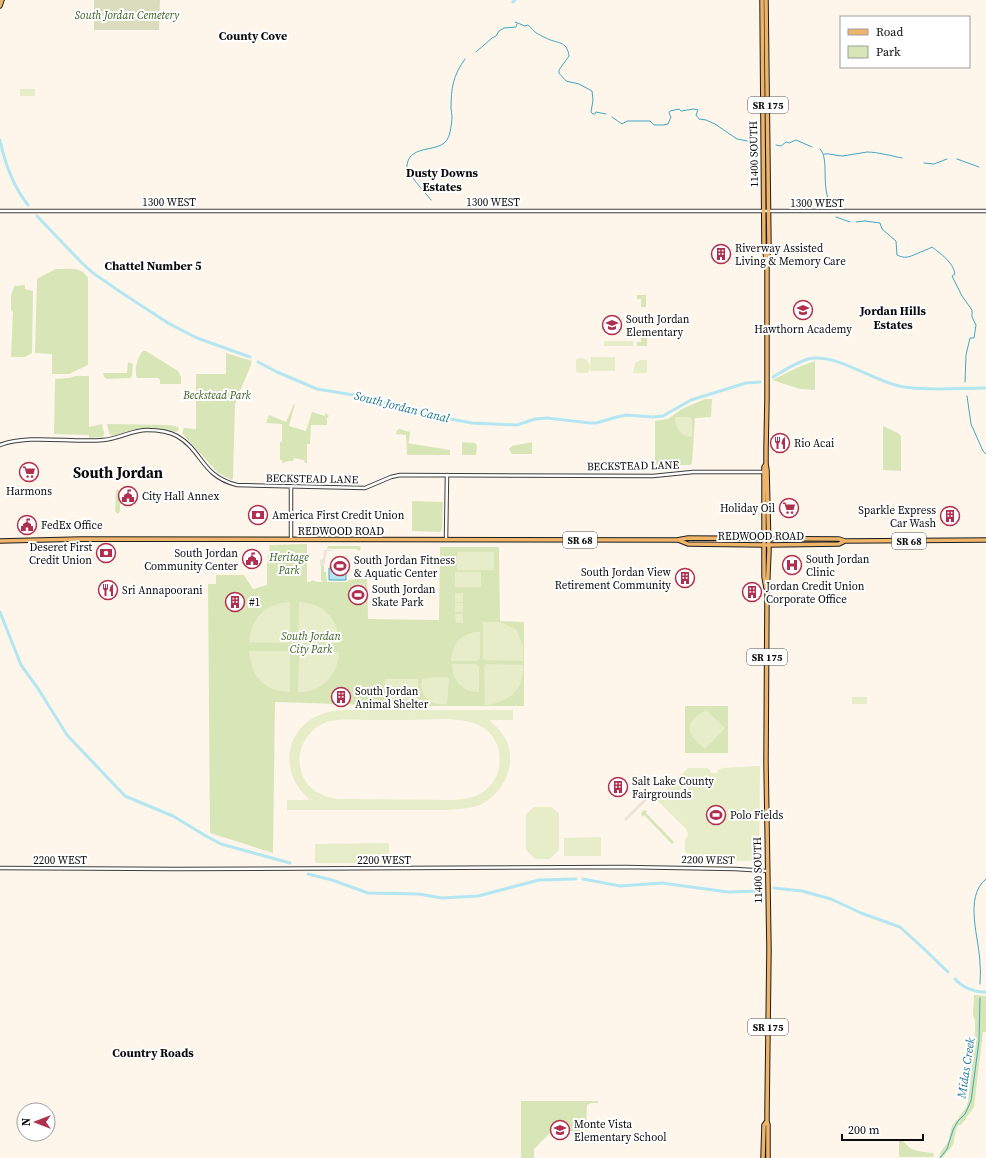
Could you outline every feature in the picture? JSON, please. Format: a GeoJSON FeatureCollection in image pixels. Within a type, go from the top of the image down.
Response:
{"type":"FeatureCollection","features":[{"type":"Feature","properties":{"kind":"main road"},"geometry":{"type":"LineString","coordinates":[[0,6],[2,0]]}},
{"type":"Feature","properties":{"kind":"main road","name":"11400 SOUTH"},"geometry":{"type":"LineString","coordinates":[[762,0],[764,248],[767,260]]}},
{"type":"Feature","properties":{"kind":"main road","name":"11400 SOUTH"},"geometry":{"type":"LineString","coordinates":[[763,1158],[764,1125],[766,1121],[769,973],[766,762],[769,538],[768,470],[766,464],[767,260],[769,248],[769,211],[766,0]]}},
{"type":"Feature","properties":{"kind":"main road","name":"11400 SOUTH"},"geometry":{"type":"LineString","coordinates":[[766,464],[764,467],[763,545],[764,577],[768,596]]}},
{"type":"Feature","properties":{"kind":"main road","name":"REDWOOD ROAD"},"geometry":{"type":"LineString","coordinates":[[1,540],[677,540],[688,538],[839,539],[845,541],[986,540]]}},
{"type":"Feature","properties":{"kind":"main road","name":"REDWOOD ROAD"},"geometry":{"type":"LineString","coordinates":[[677,540],[688,544],[763,545],[839,544],[845,541]]}},
{"type":"Feature","properties":{"kind":"main road","name":"11400 SOUTH"},"geometry":{"type":"LineString","coordinates":[[766,1121],[768,1125],[768,1158]]}},
{"type":"Feature","properties":{"kind":"street","name":"1300 WEST"},"geometry":{"type":"LineString","coordinates":[[0,211],[986,211]]}},
{"type":"Feature","properties":{"kind":"street","name":"BECKSTEAD LANE"},"geometry":{"type":"LineString","coordinates":[[0,445],[15,440],[103,440],[142,430],[162,431],[174,434],[182,439],[210,471],[222,481],[236,485],[364,488],[400,475],[653,476],[693,472],[764,472]]}},
{"type":"Feature","properties":{"kind":"street"},"geometry":{"type":"LineString","coordinates":[[446,540],[447,475]]}},
{"type":"Feature","properties":{"kind":"street"},"geometry":{"type":"LineString","coordinates":[[291,486],[291,540]]}},
{"type":"Feature","properties":{"kind":"street","name":"2200 WEST"},"geometry":{"type":"LineString","coordinates":[[0,868],[175,869],[625,867],[767,871]]}},
{"type":"Feature","properties":{"kind":"green space","name":"South Jordan Cemetery"},"geometry":{"type":"Polygon","coordinates":[[[94,0],[160,0],[159,30],[94,30],[94,0]]]}},
{"type":"Feature","properties":{"kind":"green space"},"geometry":{"type":"Polygon","coordinates":[[[20,89],[35,89],[35,96],[20,96],[20,89]]]}},
{"type":"Feature","properties":{"kind":"green space"},"geometry":{"type":"Polygon","coordinates":[[[56,269],[78,270],[85,274],[88,278],[88,365],[69,374],[52,374],[52,354],[35,353],[37,279],[56,269]]]}},
{"type":"Feature","properties":{"kind":"green space"},"geometry":{"type":"Polygon","coordinates":[[[25,285],[25,289],[33,291],[32,353],[25,357],[11,357],[13,312],[11,310],[11,296],[14,286],[25,285]]]}},
{"type":"Feature","properties":{"kind":"green space"},"geometry":{"type":"Polygon","coordinates":[[[637,295],[646,295],[646,307],[641,307],[641,299],[637,299],[637,295]]]}},
{"type":"Feature","properties":{"kind":"green space"},"geometry":{"type":"Polygon","coordinates":[[[641,334],[647,334],[647,346],[637,346],[637,342],[641,342],[641,334]]]}},
{"type":"Feature","properties":{"kind":"green space"},"geometry":{"type":"Polygon","coordinates":[[[604,341],[633,341],[633,346],[604,346],[604,341]]]}},
{"type":"Feature","properties":{"kind":"green space"},"geometry":{"type":"Polygon","coordinates":[[[143,351],[146,351],[178,371],[181,377],[181,384],[160,384],[160,380],[158,378],[137,378],[137,364],[143,351]]]}},
{"type":"Feature","properties":{"kind":"green space","name":"Beckstead Park"},"geometry":{"type":"Polygon","coordinates":[[[226,353],[252,361],[235,405],[232,480],[218,473],[182,433],[184,428],[196,429],[196,374],[226,374],[226,353]]]}},
{"type":"Feature","properties":{"kind":"green space"},"geometry":{"type":"Polygon","coordinates":[[[591,357],[615,357],[615,371],[590,371],[590,368],[588,373],[576,372],[576,359],[585,359],[590,366],[591,357]]]}},
{"type":"Feature","properties":{"kind":"green space"},"geometry":{"type":"Polygon","coordinates":[[[640,360],[647,360],[647,372],[633,373],[635,363],[640,360]]]}},
{"type":"Feature","properties":{"kind":"green space"},"geometry":{"type":"Polygon","coordinates":[[[815,361],[815,390],[800,389],[772,380],[801,366],[815,361]]]}},
{"type":"Feature","properties":{"kind":"green space"},"geometry":{"type":"Polygon","coordinates":[[[128,362],[133,364],[132,376],[130,378],[107,379],[104,377],[103,373],[127,373],[128,362]]]}},
{"type":"Feature","properties":{"kind":"green space"},"geometry":{"type":"Polygon","coordinates":[[[75,376],[89,376],[89,435],[54,434],[55,379],[75,376]]]}},
{"type":"Feature","properties":{"kind":"green space"},"geometry":{"type":"Polygon","coordinates":[[[705,399],[712,399],[711,417],[695,418],[692,463],[690,465],[655,465],[655,421],[668,419],[682,409],[705,399]]]}},
{"type":"Feature","properties":{"kind":"green space"},"geometry":{"type":"Polygon","coordinates":[[[294,404],[289,426],[306,431],[312,412],[325,416],[326,413],[329,416],[327,418],[327,425],[311,425],[310,444],[307,444],[307,463],[305,463],[304,460],[294,458],[293,461],[282,463],[282,460],[280,460],[280,442],[282,442],[282,424],[266,423],[269,415],[286,422],[294,404]]]}},
{"type":"Feature","properties":{"kind":"green space"},"geometry":{"type":"Polygon","coordinates":[[[675,417],[690,417],[692,419],[692,437],[679,431],[676,425],[675,417]]]}},
{"type":"Feature","properties":{"kind":"green space"},"geometry":{"type":"Polygon","coordinates":[[[102,424],[104,433],[103,437],[89,438],[89,427],[102,424]]]}},
{"type":"Feature","properties":{"kind":"green space"},"geometry":{"type":"Polygon","coordinates":[[[107,424],[168,425],[179,428],[178,431],[172,432],[156,428],[142,428],[112,436],[109,433],[107,424]]]}},
{"type":"Feature","properties":{"kind":"green space"},"geometry":{"type":"Polygon","coordinates":[[[883,426],[901,436],[901,471],[883,470],[883,426]]]}},
{"type":"Feature","properties":{"kind":"green space"},"geometry":{"type":"Polygon","coordinates":[[[400,429],[410,432],[409,442],[407,443],[450,450],[450,455],[407,455],[406,435],[396,434],[397,430],[400,429]]]}},
{"type":"Feature","properties":{"kind":"green space"},"geometry":{"type":"Polygon","coordinates":[[[462,442],[475,443],[477,446],[476,455],[462,455],[462,442]]]}},
{"type":"Feature","properties":{"kind":"green space"},"geometry":{"type":"Polygon","coordinates":[[[532,442],[532,454],[512,454],[509,449],[512,446],[532,442]]]}},
{"type":"Feature","properties":{"kind":"green space"},"geometry":{"type":"Polygon","coordinates":[[[118,489],[120,492],[120,511],[118,514],[115,511],[116,491],[118,489]]]}},
{"type":"Feature","properties":{"kind":"green space"},"geometry":{"type":"Polygon","coordinates":[[[412,501],[443,502],[442,530],[440,532],[412,531],[412,501]]]}},
{"type":"Feature","properties":{"kind":"green space","name":"South Jordan City Park"},"geometry":{"type":"Polygon","coordinates":[[[307,544],[307,582],[313,580],[316,582],[323,582],[321,580],[321,566],[324,566],[327,582],[348,582],[348,580],[367,578],[368,619],[439,620],[440,547],[499,547],[500,621],[524,622],[524,706],[398,706],[275,702],[273,853],[210,833],[208,584],[216,584],[216,575],[244,575],[253,589],[267,585],[267,562],[270,545],[307,544]]]}},
{"type":"Feature","properties":{"kind":"green space"},"geometry":{"type":"Polygon","coordinates":[[[328,546],[360,546],[361,549],[359,551],[356,549],[327,549],[328,546]]]}},
{"type":"Feature","properties":{"kind":"green space"},"geometry":{"type":"Polygon","coordinates":[[[457,552],[494,552],[494,570],[457,570],[457,552]]]}},
{"type":"Feature","properties":{"kind":"green space"},"geometry":{"type":"Polygon","coordinates":[[[455,572],[481,572],[481,587],[455,587],[455,572]]]}},
{"type":"Feature","properties":{"kind":"green space","name":"South Jordan Skate Park"},"geometry":{"type":"Polygon","coordinates":[[[352,584],[365,584],[365,605],[353,605],[351,599],[352,584]]]}},
{"type":"Feature","properties":{"kind":"green space"},"geometry":{"type":"Polygon","coordinates":[[[455,593],[463,593],[463,602],[455,602],[455,593]]]}},
{"type":"Feature","properties":{"kind":"green space"},"geometry":{"type":"Polygon","coordinates":[[[290,602],[290,641],[288,643],[249,642],[250,633],[256,619],[261,613],[273,605],[290,602]]]}},
{"type":"Feature","properties":{"kind":"green space"},"geometry":{"type":"Polygon","coordinates":[[[299,602],[316,606],[328,614],[336,626],[339,643],[300,643],[298,640],[299,602]]]}},
{"type":"Feature","properties":{"kind":"green space"},"geometry":{"type":"Polygon","coordinates":[[[455,603],[463,603],[463,612],[455,612],[455,603]]]}},
{"type":"Feature","properties":{"kind":"green space"},"geometry":{"type":"Polygon","coordinates":[[[455,614],[463,614],[463,623],[456,623],[455,614]]]}},
{"type":"Feature","properties":{"kind":"green space"},"geometry":{"type":"Polygon","coordinates":[[[483,622],[499,622],[516,629],[523,646],[523,661],[486,660],[483,658],[483,622]]]}},
{"type":"Feature","properties":{"kind":"green space"},"geometry":{"type":"Polygon","coordinates":[[[480,632],[480,658],[476,661],[451,661],[457,642],[469,633],[480,632]]]}},
{"type":"Feature","properties":{"kind":"green space"},"geometry":{"type":"Polygon","coordinates":[[[249,651],[288,651],[290,653],[290,692],[273,689],[260,681],[250,660],[249,651]]]}},
{"type":"Feature","properties":{"kind":"green space"},"geometry":{"type":"Polygon","coordinates":[[[300,651],[339,652],[336,668],[328,681],[322,686],[307,691],[298,692],[300,651]]]}},
{"type":"Feature","properties":{"kind":"green space"},"geometry":{"type":"Polygon","coordinates":[[[452,664],[476,664],[479,667],[479,692],[463,688],[454,676],[452,664]]]}},
{"type":"Feature","properties":{"kind":"green space"},"geometry":{"type":"Polygon","coordinates":[[[486,664],[523,665],[523,670],[520,684],[513,694],[497,703],[485,705],[484,667],[486,664]]]}},
{"type":"Feature","properties":{"kind":"green space"},"geometry":{"type":"Polygon","coordinates":[[[447,677],[449,679],[447,704],[436,704],[427,699],[424,695],[421,685],[422,679],[447,677]]]}},
{"type":"Feature","properties":{"kind":"green space"},"geometry":{"type":"Polygon","coordinates":[[[385,679],[418,679],[418,699],[385,699],[385,679]]]}},
{"type":"Feature","properties":{"kind":"green space"},"geometry":{"type":"Polygon","coordinates":[[[852,697],[867,697],[867,704],[852,704],[852,697]]]}},
{"type":"Feature","properties":{"kind":"green space"},"geometry":{"type":"Polygon","coordinates":[[[685,706],[728,706],[728,753],[685,753],[685,706]]]}},
{"type":"Feature","properties":{"kind":"green space"},"geometry":{"type":"Polygon","coordinates":[[[343,710],[513,710],[513,720],[489,720],[502,733],[509,747],[510,766],[507,776],[503,784],[490,799],[478,806],[469,808],[446,810],[287,810],[287,800],[310,800],[301,791],[291,771],[289,760],[290,749],[294,738],[301,728],[310,720],[326,713],[343,710]],[[343,720],[327,722],[320,725],[308,735],[304,742],[300,756],[303,777],[306,783],[315,791],[325,796],[337,799],[454,800],[481,794],[494,781],[498,773],[500,756],[498,747],[489,732],[482,727],[460,720],[343,720]]]}},
{"type":"Feature","properties":{"kind":"green space"},"geometry":{"type":"Polygon","coordinates":[[[706,710],[724,727],[724,729],[705,749],[693,738],[689,728],[693,720],[706,710]]]}},
{"type":"Feature","properties":{"kind":"green space","name":"Polo Fields"},"geometry":{"type":"Polygon","coordinates":[[[760,766],[759,861],[705,860],[685,852],[685,840],[688,835],[687,830],[657,800],[659,797],[688,768],[707,768],[711,773],[717,773],[718,770],[722,768],[760,766]]]}},
{"type":"Feature","properties":{"kind":"green space"},"geometry":{"type":"Polygon","coordinates":[[[534,807],[551,807],[559,813],[559,850],[550,859],[535,859],[526,850],[526,814],[534,807]]]}},
{"type":"Feature","properties":{"kind":"green space"},"geometry":{"type":"Polygon","coordinates":[[[644,810],[647,811],[646,813],[674,842],[672,844],[644,815],[642,817],[641,813],[644,810]]]}},
{"type":"Feature","properties":{"kind":"green space"},"geometry":{"type":"Polygon","coordinates":[[[601,837],[601,856],[564,856],[564,838],[601,837]]]}},
{"type":"Feature","properties":{"kind":"green space"},"geometry":{"type":"Polygon","coordinates":[[[389,843],[389,863],[315,863],[315,844],[389,843]]]}},
{"type":"Feature","properties":{"kind":"green space"},"geometry":{"type":"Polygon","coordinates":[[[974,995],[986,996],[986,1032],[983,1032],[974,1107],[961,1125],[958,1125],[953,1145],[943,1157],[939,1158],[940,1153],[948,1142],[952,1126],[966,1108],[968,1102],[975,1044],[975,1021],[973,1015],[974,995]]]}},
{"type":"Feature","properties":{"kind":"green space"},"geometry":{"type":"Polygon","coordinates":[[[521,1101],[598,1101],[598,1103],[591,1103],[587,1105],[586,1131],[585,1127],[583,1127],[583,1131],[552,1131],[534,1149],[534,1158],[521,1158],[521,1101]]]}},
{"type":"Feature","properties":{"kind":"green space"},"geometry":{"type":"Polygon","coordinates":[[[899,1139],[914,1150],[933,1153],[934,1157],[899,1157],[899,1139]]]}},
{"type":"Feature","properties":{"kind":"shaded area"},"geometry":{"type":"Polygon","coordinates":[[[324,550],[333,551],[327,551],[324,566],[320,566],[320,560],[323,559],[324,550]]]}},
{"type":"Feature","properties":{"kind":"shaded area"},"geometry":{"type":"Polygon","coordinates":[[[649,794],[651,796],[626,821],[624,819],[649,794]]]}},
{"type":"Feature","properties":{"kind":"water"},"geometry":{"type":"Polygon","coordinates":[[[329,568],[346,568],[346,580],[329,580],[329,568]]]}},
{"type":"Feature","properties":{"kind":"waterway","name":"Midas Creek"},"geometry":{"type":"LineString","coordinates":[[515,22],[525,26],[528,25],[540,35],[561,43],[566,47],[569,56],[559,70],[559,73],[566,81],[579,84],[592,91],[593,100],[591,112],[593,114],[596,112],[606,114]]}},
{"type":"Feature","properties":{"kind":"waterway"},"geometry":{"type":"LineString","coordinates":[[476,52],[496,36],[499,31],[504,28],[516,27],[517,24]]}},
{"type":"Feature","properties":{"kind":"waterway","name":"Midas Creek"},"geometry":{"type":"LineString","coordinates":[[431,200],[409,173],[407,165],[409,158],[414,154],[419,151],[439,146],[448,138],[452,122],[452,88],[455,77],[465,59]]}},
{"type":"Feature","properties":{"kind":"waterway","name":"Midas Creek"},"geometry":{"type":"LineString","coordinates":[[612,117],[622,124],[627,121],[650,121],[654,125],[663,125],[668,124],[671,117],[669,113],[670,111],[679,109],[681,111],[694,109],[698,110],[696,115],[699,119],[715,124],[737,139],[758,143]]}},
{"type":"Feature","properties":{"kind":"waterway","name":"South Jordan Canal"},"geometry":{"type":"LineString","coordinates":[[0,140],[4,158],[10,174],[28,205]]}},
{"type":"Feature","properties":{"kind":"waterway","name":"Midas Creek"},"geometry":{"type":"LineString","coordinates":[[776,145],[781,146],[786,142],[789,143],[796,140],[812,147]]}},
{"type":"Feature","properties":{"kind":"waterway","name":"Midas Creek"},"geometry":{"type":"LineString","coordinates":[[820,149],[824,159],[826,190],[831,205]]}},
{"type":"Feature","properties":{"kind":"waterway"},"geometry":{"type":"LineString","coordinates":[[824,154],[843,156],[871,152],[902,158]]}},
{"type":"Feature","properties":{"kind":"waterway"},"geometry":{"type":"LineString","coordinates":[[924,163],[934,164],[947,159]]}},
{"type":"Feature","properties":{"kind":"waterway"},"geometry":{"type":"LineString","coordinates":[[957,159],[979,167]]}},
{"type":"Feature","properties":{"kind":"waterway","name":"South Jordan Canal"},"geometry":{"type":"LineString","coordinates":[[37,216],[93,273],[122,293],[168,323],[197,338],[250,357]]}},
{"type":"Feature","properties":{"kind":"waterway","name":"Midas Creek"},"geometry":{"type":"LineString","coordinates":[[836,217],[850,222]]}},
{"type":"Feature","properties":{"kind":"waterway","name":"Midas Creek"},"geometry":{"type":"LineString","coordinates":[[856,222],[865,221],[880,223],[882,229],[896,241],[897,255],[909,257],[932,247],[952,266],[955,274],[952,276],[962,296],[972,310],[972,317],[976,325],[974,338],[970,338],[966,355],[965,382]]}},
{"type":"Feature","properties":{"kind":"waterway","name":"South Jordan Canal"},"geometry":{"type":"LineString","coordinates":[[773,377],[808,359],[819,358],[843,364],[881,380],[904,387],[935,389],[986,388]]}},
{"type":"Feature","properties":{"kind":"waterway","name":"South Jordan Canal"},"geometry":{"type":"LineString","coordinates":[[258,362],[317,389],[366,397],[405,411],[472,423],[517,425],[535,419],[547,418],[596,423],[626,415],[653,417],[663,416],[691,400],[746,383],[760,382]]}},
{"type":"Feature","properties":{"kind":"waterway","name":"Midas Creek"},"geometry":{"type":"LineString","coordinates":[[967,396],[971,424],[983,451],[986,454]]}},
{"type":"Feature","properties":{"kind":"waterway"},"geometry":{"type":"LineString","coordinates":[[0,612],[21,665],[39,690],[67,735],[125,796],[173,816],[221,844],[290,863]]}},
{"type":"Feature","properties":{"kind":"waterway"},"geometry":{"type":"LineString","coordinates":[[308,874],[332,880],[368,893],[419,894],[442,898],[478,896],[539,880],[576,879]]}},
{"type":"Feature","properties":{"kind":"waterway"},"geometry":{"type":"LineString","coordinates":[[583,879],[620,886],[662,883],[728,892],[761,891]]}},
{"type":"Feature","properties":{"kind":"waterway","name":"Midas Creek"},"geometry":{"type":"LineString","coordinates":[[980,984],[979,955],[974,908],[975,897],[979,887],[986,879]]}},
{"type":"Feature","properties":{"kind":"waterway"},"geometry":{"type":"LineString","coordinates":[[774,888],[802,891],[831,899],[861,913],[900,927],[948,972]]}},
{"type":"Feature","properties":{"kind":"waterway"},"geometry":{"type":"LineString","coordinates":[[955,979],[961,985],[969,989],[978,992],[986,992]]}},
{"type":"Feature","properties":{"kind":"waterway","name":"Midas Creek"},"geometry":{"type":"LineString","coordinates":[[940,1158],[947,1149],[953,1130],[958,1121],[965,1114],[971,1101],[979,1041],[980,998]]}},
{"type":"Feature","properties":{"kind":"place","name":"Riverway Assisted Living & Memory Care"},"geometry":{"type":"Point","coordinates":[721,254]}},
{"type":"Feature","properties":{"kind":"place","name":"Hawthorn Academy"},"geometry":{"type":"Point","coordinates":[803,310]}},
{"type":"Feature","properties":{"kind":"place","name":"South Jordan Elementary"},"geometry":{"type":"Point","coordinates":[612,325]}},
{"type":"Feature","properties":{"kind":"place","name":"Rio Acai"},"geometry":{"type":"Point","coordinates":[780,443]}},
{"type":"Feature","properties":{"kind":"place","name":"Harmons"},"geometry":{"type":"Point","coordinates":[29,472]}},
{"type":"Feature","properties":{"kind":"place","name":"City Hall Annex"},"geometry":{"type":"Point","coordinates":[128,496]}},
{"type":"Feature","properties":{"kind":"place","name":"Holiday Oil"},"geometry":{"type":"Point","coordinates":[789,508]}},
{"type":"Feature","properties":{"kind":"place","name":"America First Credit Union"},"geometry":{"type":"Point","coordinates":[258,515]}},
{"type":"Feature","properties":{"kind":"place","name":"Sparkle Express Car Wash"},"geometry":{"type":"Point","coordinates":[950,516]}},
{"type":"Feature","properties":{"kind":"place","name":"FedEx Office"},"geometry":{"type":"Point","coordinates":[27,525]}},
{"type":"Feature","properties":{"kind":"place","name":"Deseret First Credit Union"},"geometry":{"type":"Point","coordinates":[106,553]}},
{"type":"Feature","properties":{"kind":"place","name":"South Jordan Community Center"},"geometry":{"type":"Point","coordinates":[252,559]}},
{"type":"Feature","properties":{"kind":"place","name":"South Jordan Clinic"},"geometry":{"type":"Point","coordinates":[792,565]}},
{"type":"Feature","properties":{"kind":"place","name":"South Jordan Fitness & Aquatic Center"},"geometry":{"type":"Point","coordinates":[340,566]}},
{"type":"Feature","properties":{"kind":"place","name":"South Jordan View Retirement Community"},"geometry":{"type":"Point","coordinates":[685,578]}},
{"type":"Feature","properties":{"kind":"place","name":"Sri Annapoorani"},"geometry":{"type":"Point","coordinates":[108,590]}},
{"type":"Feature","properties":{"kind":"place","name":"Jordan Credit Union Corporate Office"},"geometry":{"type":"Point","coordinates":[752,592]}},
{"type":"Feature","properties":{"kind":"place","name":"South Jordan Skate Park"},"geometry":{"type":"Point","coordinates":[358,595]}},
{"type":"Feature","properties":{"kind":"place","name":"#1"},"geometry":{"type":"Point","coordinates":[235,602]}},
{"type":"Feature","properties":{"kind":"place","name":"South Jordan Animal Shelter"},"geometry":{"type":"Point","coordinates":[341,697]}},
{"type":"Feature","properties":{"kind":"place","name":"Salt Lake County Fairgrounds"},"geometry":{"type":"Point","coordinates":[618,787]}},
{"type":"Feature","properties":{"kind":"place","name":"Polo Fields"},"geometry":{"type":"Point","coordinates":[716,815]}},
{"type":"Feature","properties":{"kind":"place","name":"Monte Vista Elementary School"},"geometry":{"type":"Point","coordinates":[560,1130]}},
{"type":"Feature","properties":{"kind":"district","name":"County Cove"},"geometry":{"type":"Point","coordinates":[253,36]}},
{"type":"Feature","properties":{"kind":"district","name":"Dusty Downs Estates"},"geometry":{"type":"Point","coordinates":[442,180]}},
{"type":"Feature","properties":{"kind":"district","name":"Chattel Number 5"},"geometry":{"type":"Point","coordinates":[153,266]}},
{"type":"Feature","properties":{"kind":"district","name":"Jordan Hills Estates"},"geometry":{"type":"Point","coordinates":[893,318]}},
{"type":"Feature","properties":{"kind":"district","name":"South Jordan"},"geometry":{"type":"Point","coordinates":[118,472]}},
{"type":"Feature","properties":{"kind":"district","name":"Country Roads"},"geometry":{"type":"Point","coordinates":[153,1053]}},
{"type":"Feature","properties":{"kind":"park label","name":"Heritage Park"},"geometry":{"type":"Point","coordinates":[289,563]}}]}
